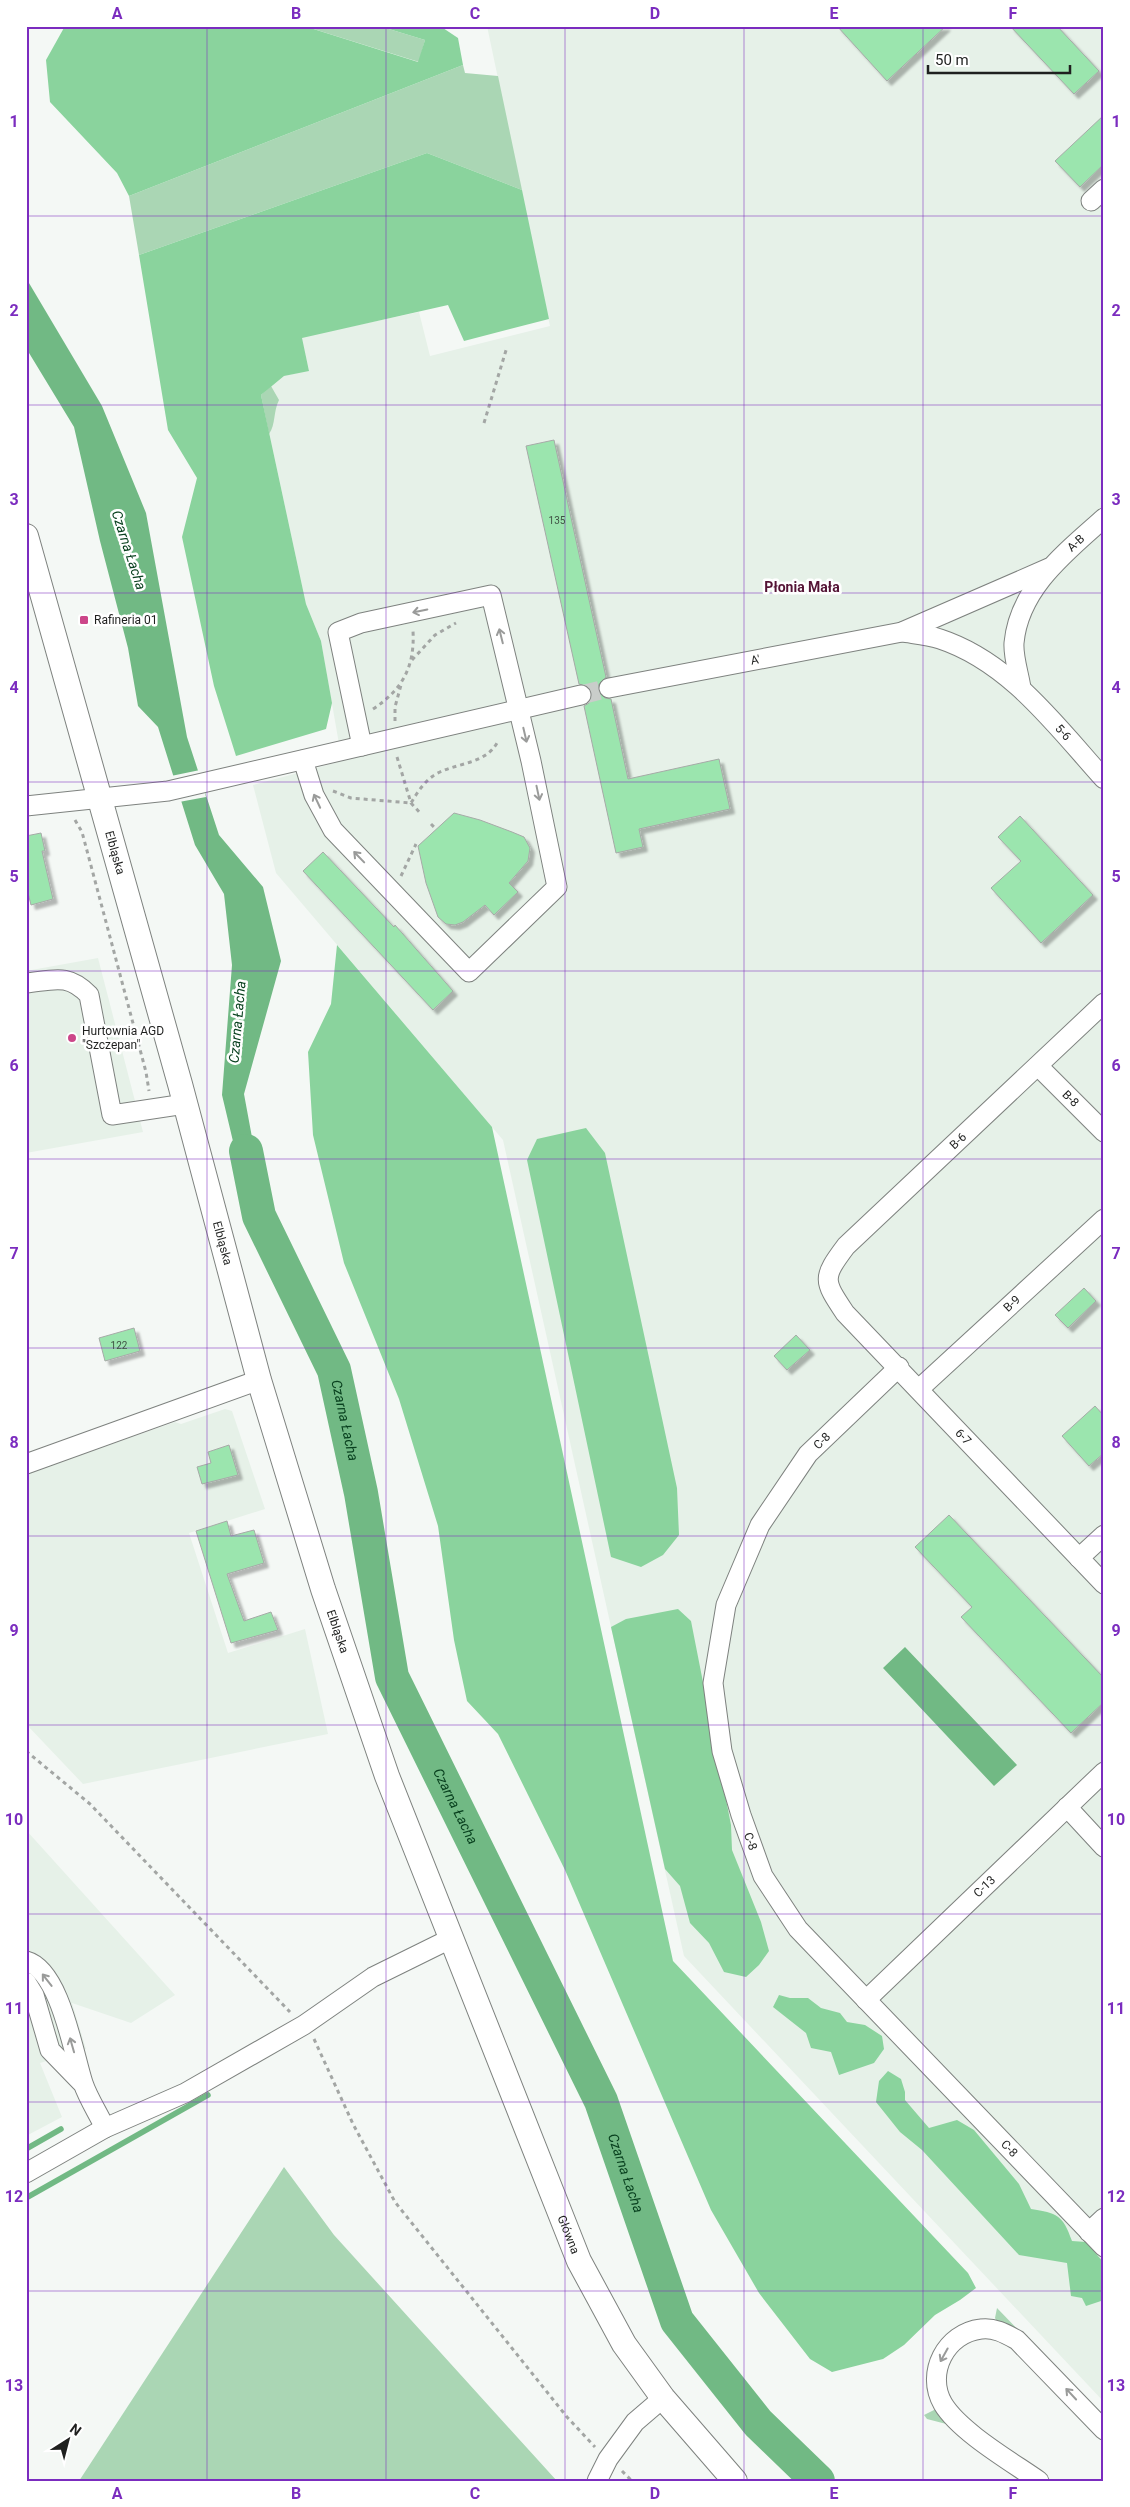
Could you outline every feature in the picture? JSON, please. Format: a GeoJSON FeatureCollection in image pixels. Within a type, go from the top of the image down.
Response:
{"type":"FeatureCollection","features":[{"type":"Feature","properties":{"kind":"main road","name":"Elbląska"},"geometry":{"type":"LineString","coordinates":[[26,536],[185,1104],[259,1380],[323,1589],[387,1776],[454,1949]]}},
{"type":"Feature","properties":{"kind":"main road","name":"Główna"},"geometry":{"type":"LineString","coordinates":[[454,1949],[579,2261],[624,2344],[663,2398],[735,2481]]}},
{"type":"Feature","properties":{"kind":"street","name":"A-B"},"geometry":{"type":"LineString","coordinates":[[1049,568],[1104,518]]}},
{"type":"Feature","properties":{"kind":"street","name":"A'"},"geometry":{"type":"LineString","coordinates":[[609,688],[902,632],[1049,568]]}},
{"type":"Feature","properties":{"kind":"street"},"geometry":{"type":"LineString","coordinates":[[1021,688],[1014,644],[1023,608],[1049,568]]}},
{"type":"Feature","properties":{"kind":"street"},"geometry":{"type":"LineString","coordinates":[[303,760],[314,795],[333,830],[469,972],[557,888],[519,709],[491,594],[361,623],[338,632],[362,746]]}},
{"type":"Feature","properties":{"kind":"street","name":"A'"},"geometry":{"type":"LineString","coordinates":[[902,632],[940,639],[978,658],[1021,688]]}},
{"type":"Feature","properties":{"kind":"street","name":"5-6"},"geometry":{"type":"LineString","coordinates":[[1021,688],[1104,779]]}},
{"type":"Feature","properties":{"kind":"street"},"geometry":{"type":"LineString","coordinates":[[26,806],[168,791],[581,695]]}},
{"type":"Feature","properties":{"kind":"street"},"geometry":{"type":"LineString","coordinates":[[26,983],[64,978],[79,984],[89,995],[112,1115],[185,1104]]}},
{"type":"Feature","properties":{"kind":"street","name":"B-6"},"geometry":{"type":"LineString","coordinates":[[828,1287],[829,1268],[846,1246],[1104,1004]]}},
{"type":"Feature","properties":{"kind":"street","name":"B-8"},"geometry":{"type":"LineString","coordinates":[[1038,1066],[1104,1132]]}},
{"type":"Feature","properties":{"kind":"street","name":"B-9"},"geometry":{"type":"LineString","coordinates":[[920,1389],[1104,1219]]}},
{"type":"Feature","properties":{"kind":"street","name":"6-7"},"geometry":{"type":"LineString","coordinates":[[828,1287],[845,1313],[899,1367],[1104,1584]]}},
{"type":"Feature","properties":{"kind":"street","name":"C-8"},"geometry":{"type":"LineString","coordinates":[[899,1367],[808,1454],[760,1526],[726,1605],[713,1683],[722,1751],[741,1815],[763,1876],[798,1929],[1104,2247]]}},
{"type":"Feature","properties":{"kind":"street"},"geometry":{"type":"LineString","coordinates":[[26,1464],[259,1380]]}},
{"type":"Feature","properties":{"kind":"street"},"geometry":{"type":"LineString","coordinates":[[1079,1558],[1104,1535]]}},
{"type":"Feature","properties":{"kind":"street","name":"C-13"},"geometry":{"type":"LineString","coordinates":[[866,2000],[1104,1772]]}},
{"type":"Feature","properties":{"kind":"street"},"geometry":{"type":"LineString","coordinates":[[1067,1807],[1104,1847]]}},
{"type":"Feature","properties":{"kind":"street"},"geometry":{"type":"LineString","coordinates":[[26,2173],[105,2128],[185,2093],[304,2025],[373,1977],[454,1949]]}},
{"type":"Feature","properties":{"kind":"street"},"geometry":{"type":"LineString","coordinates":[[26,1961],[34,1963],[54,1988],[84,2085],[105,2128]]}},
{"type":"Feature","properties":{"kind":"street"},"geometry":{"type":"LineString","coordinates":[[26,1982],[34,1995],[50,2050],[84,2085]]}},
{"type":"Feature","properties":{"kind":"street"},"geometry":{"type":"LineString","coordinates":[[1089,2232],[1104,2218]]}},
{"type":"Feature","properties":{"kind":"street"},"geometry":{"type":"LineString","coordinates":[[1039,2481],[962,2426],[943,2404],[937,2390],[937,2371],[941,2356],[951,2343],[966,2332],[983,2328],[1001,2331],[1017,2340],[1104,2430]]}},
{"type":"Feature","properties":{"kind":"street"},"geometry":{"type":"LineString","coordinates":[[597,2481],[608,2459],[635,2422],[663,2398]]}},
{"type":"Feature","properties":{"kind":"path"},"geometry":{"type":"LineString","coordinates":[[484,423],[507,347]]}},
{"type":"Feature","properties":{"kind":"path"},"geometry":{"type":"LineString","coordinates":[[395,727],[395,707],[401,685],[411,661],[413,633],[409,613]]}},
{"type":"Feature","properties":{"kind":"path"},"geometry":{"type":"LineString","coordinates":[[411,661],[436,635],[459,622]]}},
{"type":"Feature","properties":{"kind":"path"},"geometry":{"type":"LineString","coordinates":[[368,712],[384,702],[401,685]]}},
{"type":"Feature","properties":{"kind":"path"},"geometry":{"type":"LineString","coordinates":[[411,803],[419,790],[433,776],[484,756],[494,749],[498,742]]}},
{"type":"Feature","properties":{"kind":"path"},"geometry":{"type":"LineString","coordinates":[[396,754],[411,803],[421,814]]}},
{"type":"Feature","properties":{"kind":"path"},"geometry":{"type":"LineString","coordinates":[[330,790],[351,798],[411,803]]}},
{"type":"Feature","properties":{"kind":"path"},"geometry":{"type":"LineString","coordinates":[[70,817],[76,820],[82,832],[146,1072]]}},
{"type":"Feature","properties":{"kind":"path"},"geometry":{"type":"LineString","coordinates":[[401,877],[416,844]]}},
{"type":"Feature","properties":{"kind":"path"},"geometry":{"type":"LineString","coordinates":[[26,1750],[90,1804],[294,2017]]}},
{"type":"Feature","properties":{"kind":"path"},"geometry":{"type":"LineString","coordinates":[[311,2032],[353,2124],[395,2202],[567,2417],[601,2453]]}},
{"type":"Feature","properties":{"kind":"shaded area"},"geometry":{"type":"Polygon","coordinates":[[[65,26],[304,26],[418,62],[425,40],[379,26],[440,26],[458,38],[463,65],[129,196],[117,173],[50,102],[46,60],[65,26]]]}},
{"type":"Feature","properties":{"kind":"shaded area"},"geometry":{"type":"Polygon","coordinates":[[[304,26],[379,26],[425,40],[419,62],[304,26]]]}},
{"type":"Feature","properties":{"kind":"shaded area"},"geometry":{"type":"Polygon","coordinates":[[[487,26],[1104,26],[1104,2402],[684,1956],[503,1140],[276,873],[253,785],[342,761],[321,641],[306,604],[261,395],[284,376],[309,370],[301,337],[419,312],[430,356],[550,326],[487,26]]]}},
{"type":"Feature","properties":{"kind":"shaded area"},"geometry":{"type":"Polygon","coordinates":[[[463,65],[465,73],[498,76],[522,190],[427,153],[139,255],[129,196],[463,65]]]}},
{"type":"Feature","properties":{"kind":"shaded area"},"geometry":{"type":"Polygon","coordinates":[[[427,153],[522,190],[549,319],[464,341],[448,305],[302,338],[309,371],[284,376],[261,395],[306,604],[321,641],[332,703],[326,729],[236,756],[214,686],[182,537],[197,478],[168,430],[139,255],[427,153]]]}},
{"type":"Feature","properties":{"kind":"shaded area"},"geometry":{"type":"Polygon","coordinates":[[[271,386],[279,400],[273,426],[269,434],[261,395],[271,386]]]}},
{"type":"Feature","properties":{"kind":"shaded area"},"geometry":{"type":"Polygon","coordinates":[[[337,945],[492,1127],[673,1961],[968,2273],[976,2288],[935,2315],[904,2345],[883,2359],[832,2372],[810,2359],[759,2293],[711,2210],[565,1870],[498,1734],[467,1701],[454,1640],[438,1526],[399,1399],[344,1263],[313,1135],[308,1052],[331,1004],[337,945]]]}},
{"type":"Feature","properties":{"kind":"shaded area","name":"Hurtownia AGD \"Szczepan\""},"geometry":{"type":"Polygon","coordinates":[[[98,958],[143,1132],[26,1153],[26,971],[98,958]]]}},
{"type":"Feature","properties":{"kind":"shaded area"},"geometry":{"type":"Polygon","coordinates":[[[586,1128],[605,1153],[677,1488],[679,1535],[663,1555],[641,1567],[611,1557],[527,1160],[537,1139],[586,1128]]]}},
{"type":"Feature","properties":{"kind":"shaded area"},"geometry":{"type":"Polygon","coordinates":[[[225,1409],[232,1411],[265,1509],[189,1533],[228,1653],[305,1629],[328,1734],[83,1784],[26,1724],[26,1474],[175,1422],[181,1424],[225,1409]]]}},
{"type":"Feature","properties":{"kind":"shaded area"},"geometry":{"type":"Polygon","coordinates":[[[678,1609],[691,1621],[731,1825],[732,1850],[761,1922],[769,1951],[759,1965],[746,1977],[724,1972],[709,1943],[690,1923],[680,1886],[665,1869],[611,1627],[626,1619],[678,1609]]]}},
{"type":"Feature","properties":{"kind":"shaded area"},"geometry":{"type":"Polygon","coordinates":[[[26,1830],[175,1995],[131,2023],[72,2003],[86,2049],[40,2063],[62,2117],[26,2136],[26,1830]]]}},
{"type":"Feature","properties":{"kind":"shaded area"},"geometry":{"type":"Polygon","coordinates":[[[779,1995],[790,1998],[808,1998],[821,2008],[840,2013],[847,2022],[865,2025],[882,2036],[884,2049],[874,2063],[839,2075],[831,2052],[811,2048],[806,2033],[773,2007],[779,1995]]]}},
{"type":"Feature","properties":{"kind":"shaded area"},"geometry":{"type":"Polygon","coordinates":[[[888,2071],[901,2079],[905,2100],[929,2128],[957,2120],[974,2130],[1019,2184],[1031,2209],[1047,2212],[1058,2217],[1069,2232],[1072,2241],[1086,2242],[1104,2263],[1104,2300],[1086,2306],[1082,2298],[1071,2296],[1067,2263],[1019,2255],[922,2150],[900,2132],[876,2102],[879,2081],[888,2071]]]}},
{"type":"Feature","properties":{"kind":"shaded area"},"geometry":{"type":"Polygon","coordinates":[[[284,2167],[334,2235],[557,2481],[79,2481],[284,2167]]]}},
{"type":"Feature","properties":{"kind":"shaded area"},"geometry":{"type":"Polygon","coordinates":[[[997,2308],[1022,2334],[997,2322],[995,2318],[997,2308]]]}},
{"type":"Feature","properties":{"kind":"shaded area"},"geometry":{"type":"Polygon","coordinates":[[[936,2409],[954,2426],[927,2419],[924,2415],[936,2409]]]}},
{"type":"Feature","properties":{"kind":"water"},"geometry":{"type":"Polygon","coordinates":[[[26,278],[102,406],[146,513],[187,737],[219,835],[263,887],[281,961],[244,1094],[266,1213],[241,1175],[222,1095],[232,965],[224,894],[195,845],[158,727],[138,706],[128,648],[100,541],[74,427],[26,348],[26,278]]]}},
{"type":"Feature","properties":{"kind":"water"},"geometry":{"type":"Polygon","coordinates":[[[905,1647],[1017,1765],[994,1786],[883,1668],[905,1647]]]}},
{"type":"Feature","properties":{"kind":"pier"},"geometry":{"type":"Polygon","coordinates":[[[200,770],[206,797],[179,802],[171,776],[200,770]]]}},
{"type":"Feature","properties":{"kind":"building"},"geometry":{"type":"Polygon","coordinates":[[[837,26],[946,26],[887,81],[837,26]]]}},
{"type":"Feature","properties":{"kind":"building"},"geometry":{"type":"Polygon","coordinates":[[[1010,26],[1057,26],[1099,71],[1074,94],[1010,26]]]}},
{"type":"Feature","properties":{"kind":"building"},"geometry":{"type":"Polygon","coordinates":[[[1104,115],[1104,164],[1080,187],[1055,161],[1104,115]]]}},
{"type":"Feature","properties":{"kind":"building"},"geometry":{"type":"Polygon","coordinates":[[[554,440],[606,677],[599,684],[598,691],[605,698],[611,699],[628,779],[719,759],[730,809],[639,829],[643,847],[616,853],[584,706],[589,703],[592,693],[589,687],[579,684],[526,446],[554,440]]]}},
{"type":"Feature","properties":{"kind":"building"},"geometry":{"type":"Polygon","coordinates":[[[454,813],[480,820],[524,837],[530,848],[528,861],[509,883],[518,892],[494,915],[485,905],[463,922],[455,925],[446,924],[438,917],[426,883],[418,846],[454,813]]]}},
{"type":"Feature","properties":{"kind":"building"},"geometry":{"type":"Polygon","coordinates":[[[1020,816],[1093,895],[1041,943],[991,888],[1021,861],[998,837],[1020,816]]]}},
{"type":"Feature","properties":{"kind":"building"},"geometry":{"type":"Polygon","coordinates":[[[41,833],[45,851],[42,851],[53,899],[31,905],[26,885],[26,836],[41,833]]]}},
{"type":"Feature","properties":{"kind":"building"},"geometry":{"type":"Polygon","coordinates":[[[323,852],[394,927],[395,925],[453,991],[433,1010],[303,871],[323,852]]]}},
{"type":"Feature","properties":{"kind":"building"},"geometry":{"type":"Polygon","coordinates":[[[1084,1288],[1096,1301],[1068,1328],[1055,1315],[1084,1288]]]}},
{"type":"Feature","properties":{"kind":"building"},"geometry":{"type":"Polygon","coordinates":[[[134,1328],[140,1351],[105,1361],[99,1338],[134,1328]]]}},
{"type":"Feature","properties":{"kind":"building"},"geometry":{"type":"Polygon","coordinates":[[[796,1335],[810,1350],[787,1370],[774,1356],[796,1335]]]}},
{"type":"Feature","properties":{"kind":"building"},"geometry":{"type":"Polygon","coordinates":[[[1095,1406],[1104,1416],[1104,1453],[1089,1466],[1062,1436],[1095,1406]]]}},
{"type":"Feature","properties":{"kind":"building"},"geometry":{"type":"Polygon","coordinates":[[[229,1445],[238,1475],[202,1484],[197,1467],[211,1463],[208,1452],[229,1445]]]}},
{"type":"Feature","properties":{"kind":"building"},"geometry":{"type":"Polygon","coordinates":[[[949,1515],[1104,1678],[1104,1702],[1071,1733],[961,1617],[972,1607],[915,1547],[949,1515]]]}},
{"type":"Feature","properties":{"kind":"building"},"geometry":{"type":"Polygon","coordinates":[[[227,1521],[231,1536],[254,1530],[264,1563],[227,1574],[244,1621],[271,1612],[278,1630],[231,1643],[196,1531],[227,1521]]]}},
{"type":"Feature","properties":{"kind":"waterway","name":"Czarna Łacha"},"geometry":{"type":"LineString","coordinates":[[246,1151],[259,1216],[334,1370],[361,1493],[392,1677],[601,2101],[677,2321],[758,2423],[818,2481]]}},
{"type":"Feature","properties":{"kind":"waterway"},"geometry":{"type":"LineString","coordinates":[[26,2198],[208,2095]]}},
{"type":"Feature","properties":{"kind":"waterway"},"geometry":{"type":"LineString","coordinates":[[26,2149],[61,2129]]}},
{"type":"Feature","properties":{"kind":"tunnel"},"geometry":{"type":"LineString","coordinates":[[581,695],[609,688]]}},
{"type":"Feature","properties":{"kind":"place","name":"Rafineria 01"},"geometry":{"type":"Point","coordinates":[84,620]}},
{"type":"Feature","properties":{"kind":"place","name":"Hurtownia AGD \"Szczepan\""},"geometry":{"type":"Point","coordinates":[72,1038]}},
{"type":"Feature","properties":{"kind":"district","name":"Płonia Mała"},"geometry":{"type":"Point","coordinates":[802,587]}}]}
